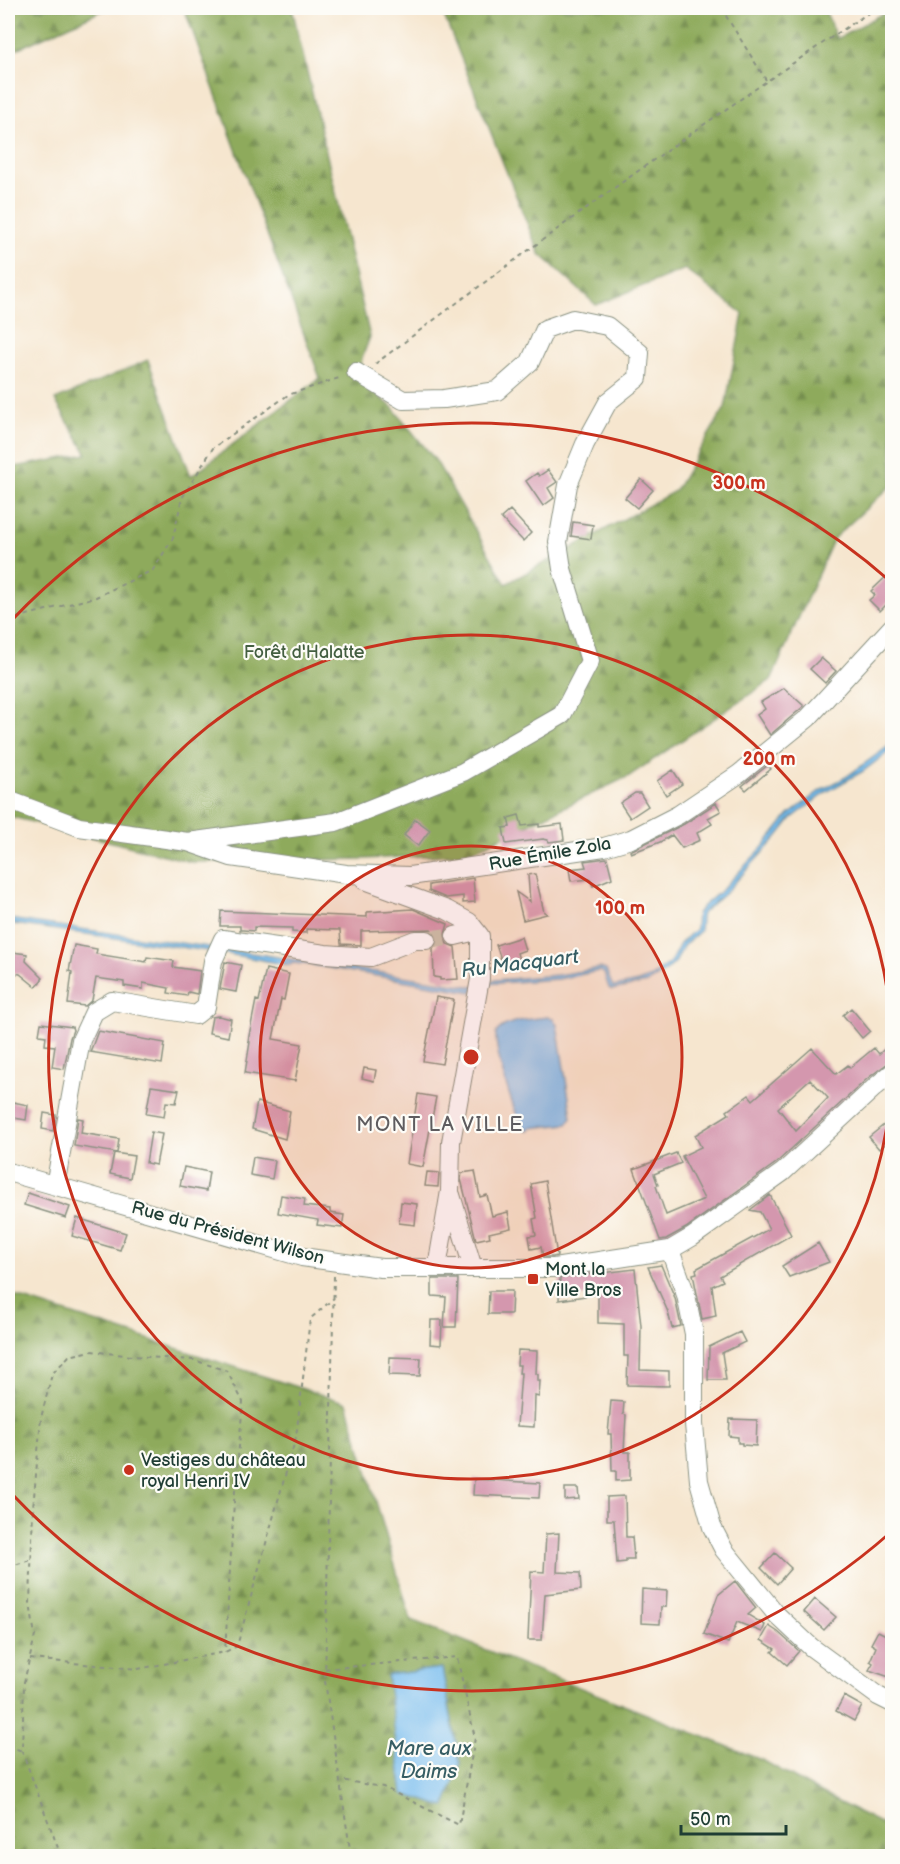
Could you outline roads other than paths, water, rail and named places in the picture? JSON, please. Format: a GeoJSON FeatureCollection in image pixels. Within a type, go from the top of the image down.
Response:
{"type":"FeatureCollection","features":[{"type":"Feature","properties":{"kind":"street"},"geometry":{"type":"LineString","coordinates":[[188,842],[336,822],[463,772],[562,715],[590,661],[562,568],[558,542],[568,485],[585,444],[608,402],[638,378],[640,352],[607,326],[573,319],[545,329],[530,362],[497,391],[444,399],[403,400],[356,372]]}},
{"type":"Feature","properties":{"kind":"street","name":"Rue Émile Zola"},"geometry":{"type":"LineString","coordinates":[[345,874],[410,876],[565,854],[604,847],[631,839],[678,815],[739,774],[808,718],[892,627]]}},
{"type":"Feature","properties":{"kind":"street"},"geometry":{"type":"LineString","coordinates":[[8,800],[79,827],[188,842],[231,857],[345,874],[414,896],[447,909],[469,922],[480,936],[478,988],[451,1142],[450,1191],[437,1268]]}},
{"type":"Feature","properties":{"kind":"street"},"geometry":{"type":"LineString","coordinates":[[455,936],[476,931]]}},
{"type":"Feature","properties":{"kind":"street"},"geometry":{"type":"LineString","coordinates":[[55,1186],[81,1040],[94,1012],[112,1001],[196,1015],[206,1007],[213,961],[223,939],[325,954],[371,957],[415,940],[427,940]]}},
{"type":"Feature","properties":{"kind":"street","name":"Rue du Président Wilson"},"geometry":{"type":"LineString","coordinates":[[8,1172],[302,1257],[381,1268],[554,1268],[670,1250],[783,1172],[892,1073]]}},
{"type":"Feature","properties":{"kind":"street"},"geometry":{"type":"LineString","coordinates":[[450,1191],[473,1268]]}},
{"type":"Feature","properties":{"kind":"street"},"geometry":{"type":"LineString","coordinates":[[670,1250],[686,1295],[694,1334],[696,1368],[694,1424],[699,1481],[716,1534],[724,1550],[777,1615],[811,1647],[878,1696],[892,1703]]}},
{"type":"Feature","properties":{"kind":"water"},"geometry":{"type":"Polygon","coordinates":[[[892,744],[892,749],[863,771],[826,792],[792,818],[725,893],[703,912],[700,931],[683,946],[676,961],[666,971],[647,983],[612,990],[609,988],[604,973],[599,971],[558,979],[484,984],[484,981],[558,975],[600,968],[606,970],[613,987],[651,977],[670,963],[680,944],[696,929],[697,914],[702,907],[721,891],[763,847],[789,815],[820,791],[846,777],[892,744]]]}},
{"type":"Feature","properties":{"kind":"water"},"geometry":{"type":"Polygon","coordinates":[[[8,919],[475,987],[472,992],[312,965],[293,963],[290,965],[224,953],[8,923],[8,919]]]}},
{"type":"Feature","properties":{"kind":"water"},"geometry":{"type":"Polygon","coordinates":[[[547,1017],[553,1019],[557,1025],[572,1117],[567,1124],[527,1130],[522,1124],[506,1085],[496,1033],[505,1025],[547,1017]]]}},
{"type":"Feature","properties":{"kind":"water","name":"Mare aux Daims"},"geometry":{"type":"Polygon","coordinates":[[[442,1668],[460,1764],[445,1807],[403,1794],[387,1675],[442,1668]]]}},
{"type":"Feature","properties":{"kind":"tunnel"},"geometry":{"type":"LineString","coordinates":[[427,940],[455,936]]}},
{"type":"Feature","properties":{"kind":"place","name":"Mont la Ville Bros"},"geometry":{"type":"Point","coordinates":[533,1279]}},
{"type":"Feature","properties":{"kind":"place","name":"Vestiges du château royal Henri IV"},"geometry":{"type":"Point","coordinates":[129,1470]}},
{"type":"Feature","properties":{"kind":"district","name":"MONT LA VILLE"},"geometry":{"type":"Point","coordinates":[440,1125]}},
{"type":"Feature","properties":{"kind":"park label","name":"Forêt d'Halatte"},"geometry":{"type":"Point","coordinates":[304,652]}},
{"type":"Feature","properties":{"kind":"water label","name":"Ru Macquart"},"geometry":{"type":"Point","coordinates":[520,964]}}]}
